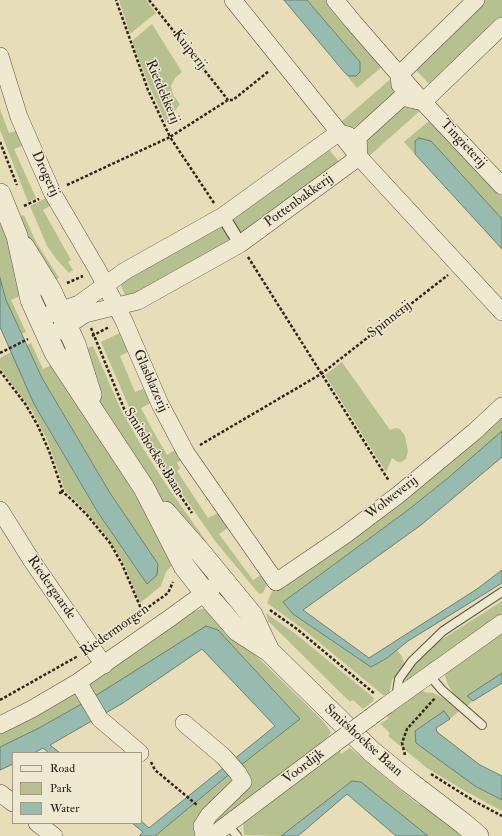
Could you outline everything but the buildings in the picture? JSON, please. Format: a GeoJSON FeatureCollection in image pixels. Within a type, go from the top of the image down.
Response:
{"type":"FeatureCollection","features":[{"type":"Feature","properties":{"kind":"street"},"geometry":{"type":"LineString","coordinates":[[233,0],[358,158],[502,312]]}},
{"type":"Feature","properties":{"kind":"street","name":"Tingieterij"},"geometry":{"type":"LineString","coordinates":[[335,0],[423,102],[502,186]]}},
{"type":"Feature","properties":{"kind":"street"},"geometry":{"type":"LineString","coordinates":[[402,97],[399,75],[476,0]]}},
{"type":"Feature","properties":{"kind":"street"},"geometry":{"type":"LineString","coordinates":[[402,97],[423,102],[502,26]]}},
{"type":"Feature","properties":{"kind":"street","name":"Drogerij"},"geometry":{"type":"LineString","coordinates":[[0,56],[18,117],[52,192],[105,285]]}},
{"type":"Feature","properties":{"kind":"street"},"geometry":{"type":"LineString","coordinates":[[358,158],[358,137],[402,97]]}},
{"type":"Feature","properties":{"kind":"street"},"geometry":{"type":"LineString","coordinates":[[338,133],[358,137]]}},
{"type":"Feature","properties":{"kind":"street","name":"Pottenbakkerij"},"geometry":{"type":"LineString","coordinates":[[38,331],[82,309],[105,285],[125,271],[223,216],[338,133]]}},
{"type":"Feature","properties":{"kind":"street","name":"Pottenbakkerij"},"geometry":{"type":"LineString","coordinates":[[82,309],[116,307],[138,301],[240,244],[358,158]]}},
{"type":"Feature","properties":{"kind":"street","name":"Smitshoekse Baan"},"geometry":{"type":"LineString","coordinates":[[10,193],[17,236],[38,331],[55,353],[144,488],[184,566],[238,631],[269,651],[371,751],[471,830],[492,836]]}},
{"type":"Feature","properties":{"kind":"street"},"geometry":{"type":"LineString","coordinates":[[223,216],[240,244]]}},
{"type":"Feature","properties":{"kind":"street","name":"Smitshoekse Baan"},"geometry":{"type":"LineString","coordinates":[[17,236],[51,291],[75,344],[100,420]]}},
{"type":"Feature","properties":{"kind":"street"},"geometry":{"type":"LineString","coordinates":[[105,285],[116,307]]}},
{"type":"Feature","properties":{"kind":"street","name":"Glasblazerij"},"geometry":{"type":"LineString","coordinates":[[116,307],[160,404],[186,453],[276,582]]}},
{"type":"Feature","properties":{"kind":"street","name":"Wolweverij"},"geometry":{"type":"LineString","coordinates":[[276,582],[345,535],[398,495],[474,432],[502,406]]}},
{"type":"Feature","properties":{"kind":"street","name":"Smitshoekse Baan"},"geometry":{"type":"LineString","coordinates":[[144,488],[201,553],[252,615],[269,651]]}},
{"type":"Feature","properties":{"kind":"street","name":"Riedergaarde"},"geometry":{"type":"LineString","coordinates":[[1,517],[104,665]]}},
{"type":"Feature","properties":{"kind":"street","name":"Riedermorgen"},"geometry":{"type":"LineString","coordinates":[[0,725],[32,709],[82,688],[104,665],[223,579]]}},
{"type":"Feature","properties":{"kind":"street","name":"Voordijk"},"geometry":{"type":"LineString","coordinates":[[212,836],[232,830],[334,744],[502,623]]}},
{"type":"Feature","properties":{"kind":"street"},"geometry":{"type":"LineString","coordinates":[[82,688],[100,719],[139,752]]}},
{"type":"Feature","properties":{"kind":"street"},"geometry":{"type":"LineString","coordinates":[[184,723],[224,757],[238,773],[243,782],[209,814],[202,826],[204,836]]}},
{"type":"Feature","properties":{"kind":"street"},"geometry":{"type":"LineString","coordinates":[[0,793],[12,802]]}},
{"type":"Feature","properties":{"kind":"street"},"geometry":{"type":"LineString","coordinates":[[38,824],[54,836]]}},
{"type":"Feature","properties":{"kind":"lane"},"geometry":{"type":"LineString","coordinates":[[392,701],[399,679],[412,661],[443,631],[502,592]]}},
{"type":"Feature","properties":{"kind":"lane"},"geometry":{"type":"LineString","coordinates":[[429,675],[442,690],[482,726]]}},
{"type":"Feature","properties":{"kind":"path","name":"Rietdekkerij"},"geometry":{"type":"LineString","coordinates":[[52,192],[170,137],[148,90],[116,0]]}},
{"type":"Feature","properties":{"kind":"path","name":"Kuiperij"},"geometry":{"type":"LineString","coordinates":[[149,0],[228,100]]}},
{"type":"Feature","properties":{"kind":"path"},"geometry":{"type":"LineString","coordinates":[[223,216],[170,137],[228,100],[233,100],[282,61]]}},
{"type":"Feature","properties":{"kind":"path"},"geometry":{"type":"LineString","coordinates":[[0,142],[10,193]]}},
{"type":"Feature","properties":{"kind":"path"},"geometry":{"type":"LineString","coordinates":[[22,198],[28,213]]}},
{"type":"Feature","properties":{"kind":"path"},"geometry":{"type":"LineString","coordinates":[[240,244],[398,495]]}},
{"type":"Feature","properties":{"kind":"path","name":"Spinnerij"},"geometry":{"type":"LineString","coordinates":[[321,374],[460,266]]}},
{"type":"Feature","properties":{"kind":"path","name":"Smitshoekse Baan"},"geometry":{"type":"LineString","coordinates":[[64,276],[82,309],[128,416],[196,518]]}},
{"type":"Feature","properties":{"kind":"path"},"geometry":{"type":"LineString","coordinates":[[0,353],[38,331]]}},
{"type":"Feature","properties":{"kind":"path"},"geometry":{"type":"LineString","coordinates":[[0,371],[26,405],[38,426],[50,451],[63,492],[87,515],[110,543],[122,564],[142,612]]}},
{"type":"Feature","properties":{"kind":"path"},"geometry":{"type":"LineString","coordinates":[[186,453],[321,374]]}},
{"type":"Feature","properties":{"kind":"path"},"geometry":{"type":"LineString","coordinates":[[59,493],[63,492]]}},
{"type":"Feature","properties":{"kind":"path","name":"Riedermorgen"},"geometry":{"type":"LineString","coordinates":[[0,700],[92,648],[142,612],[168,593],[177,573],[184,566]]}},
{"type":"Feature","properties":{"kind":"path"},"geometry":{"type":"LineString","coordinates":[[267,607],[392,701]]}},
{"type":"Feature","properties":{"kind":"path"},"geometry":{"type":"LineString","coordinates":[[406,756],[402,743],[407,729],[442,690]]}},
{"type":"Feature","properties":{"kind":"path"},"geometry":{"type":"LineString","coordinates":[[144,756],[155,770],[197,805]]}},
{"type":"Feature","properties":{"kind":"green space"},"geometry":{"type":"Polygon","coordinates":[[[119,0],[146,0],[156,13],[130,34],[119,0]]]}},
{"type":"Feature","properties":{"kind":"green space"},"geometry":{"type":"Polygon","coordinates":[[[307,0],[327,0],[383,66],[357,88],[345,73],[349,76],[360,62],[307,0]]]}},
{"type":"Feature","properties":{"kind":"green space"},"geometry":{"type":"Polygon","coordinates":[[[481,0],[502,0],[502,19],[432,87],[413,67],[481,0]]]}},
{"type":"Feature","properties":{"kind":"green space"},"geometry":{"type":"Polygon","coordinates":[[[152,24],[182,72],[175,78],[171,86],[173,95],[180,104],[166,123],[148,83],[132,41],[152,24]]]}},
{"type":"Feature","properties":{"kind":"green space"},"geometry":{"type":"Polygon","coordinates":[[[394,76],[396,88],[393,94],[359,124],[351,129],[346,127],[341,122],[394,76]]]}},
{"type":"Feature","properties":{"kind":"green space"},"geometry":{"type":"Polygon","coordinates":[[[404,104],[422,109],[367,158],[365,138],[404,104]]]}},
{"type":"Feature","properties":{"kind":"green space"},"geometry":{"type":"Polygon","coordinates":[[[0,109],[9,133],[19,130],[24,145],[14,149],[36,198],[28,202],[0,130],[0,109]]]}},
{"type":"Feature","properties":{"kind":"green space"},"geometry":{"type":"Polygon","coordinates":[[[430,120],[502,197],[502,219],[431,141],[414,146],[415,154],[404,142],[430,120]]]}},
{"type":"Feature","properties":{"kind":"green space"},"geometry":{"type":"Polygon","coordinates":[[[326,146],[342,165],[243,237],[230,217],[326,146]]]}},
{"type":"Feature","properties":{"kind":"green space"},"geometry":{"type":"Polygon","coordinates":[[[48,197],[52,205],[43,210],[71,260],[68,262],[73,270],[69,273],[47,246],[30,206],[48,197]]]}},
{"type":"Feature","properties":{"kind":"green space"},"geometry":{"type":"Polygon","coordinates":[[[24,215],[36,242],[59,278],[51,282],[37,260],[18,218],[24,215]]]}},
{"type":"Feature","properties":{"kind":"green space"},"geometry":{"type":"Polygon","coordinates":[[[0,222],[11,251],[20,296],[11,300],[26,332],[22,334],[6,300],[0,278],[0,222]]]}},
{"type":"Feature","properties":{"kind":"green space"},"geometry":{"type":"Polygon","coordinates":[[[221,222],[233,243],[136,297],[126,297],[120,284],[221,222]]]}},
{"type":"Feature","properties":{"kind":"green space"},"geometry":{"type":"Polygon","coordinates":[[[122,332],[130,351],[120,356],[135,392],[145,388],[151,403],[141,408],[152,429],[167,455],[176,449],[182,459],[177,463],[180,468],[177,471],[208,518],[218,513],[228,528],[219,534],[253,580],[262,574],[268,582],[263,593],[259,594],[215,541],[144,435],[129,407],[101,342],[122,332]]]}},
{"type":"Feature","properties":{"kind":"green space"},"geometry":{"type":"Polygon","coordinates":[[[31,343],[43,369],[52,365],[138,499],[161,532],[173,564],[166,572],[161,586],[140,603],[125,566],[117,552],[101,529],[79,504],[65,491],[47,439],[31,409],[0,368],[0,358],[11,352],[34,404],[57,444],[97,511],[147,583],[158,564],[110,493],[42,378],[27,345],[31,343]]]}},
{"type":"Feature","properties":{"kind":"green space"},"geometry":{"type":"Polygon","coordinates":[[[93,346],[121,410],[141,445],[165,483],[206,541],[201,545],[174,518],[124,445],[94,392],[83,350],[93,346]]]}},
{"type":"Feature","properties":{"kind":"green space"},"geometry":{"type":"Polygon","coordinates":[[[342,362],[390,430],[395,428],[400,429],[405,436],[408,451],[406,459],[398,462],[392,458],[386,472],[325,375],[342,362]]]}},
{"type":"Feature","properties":{"kind":"green space"},"geometry":{"type":"Polygon","coordinates":[[[502,412],[502,431],[492,441],[408,510],[283,602],[293,614],[371,667],[387,658],[397,650],[404,662],[403,666],[392,680],[389,694],[383,695],[303,629],[267,603],[272,591],[358,530],[502,412]]]}},
{"type":"Feature","properties":{"kind":"green space"},"geometry":{"type":"Polygon","coordinates":[[[502,601],[502,613],[406,682],[404,678],[407,674],[438,642],[502,601]]]}},
{"type":"Feature","properties":{"kind":"green space"},"geometry":{"type":"Polygon","coordinates":[[[207,608],[323,721],[331,732],[324,742],[208,832],[208,826],[246,787],[238,767],[300,719],[218,630],[92,698],[89,684],[143,648],[193,611],[207,608]]]}},
{"type":"Feature","properties":{"kind":"green space"},"geometry":{"type":"Polygon","coordinates":[[[266,613],[297,635],[374,698],[373,701],[363,709],[353,700],[350,702],[268,621],[266,613]]]}},
{"type":"Feature","properties":{"kind":"green space"},"geometry":{"type":"Polygon","coordinates":[[[502,630],[502,673],[467,696],[473,701],[466,707],[456,697],[448,685],[445,676],[448,669],[502,630]]]}},
{"type":"Feature","properties":{"kind":"green space"},"geometry":{"type":"Polygon","coordinates":[[[421,688],[424,692],[433,693],[443,698],[459,711],[450,719],[444,711],[415,731],[475,786],[502,800],[502,811],[427,768],[388,736],[390,733],[380,724],[389,718],[386,716],[421,688]]]}},
{"type":"Feature","properties":{"kind":"green space"},"geometry":{"type":"Polygon","coordinates":[[[74,693],[78,693],[85,702],[39,728],[0,747],[0,733],[74,693]]]}},
{"type":"Feature","properties":{"kind":"green space"},"geometry":{"type":"Polygon","coordinates":[[[350,748],[419,805],[422,802],[470,836],[428,836],[361,782],[352,781],[281,836],[244,835],[243,823],[340,750],[341,754],[350,748]]]}},
{"type":"Feature","properties":{"kind":"green space"},"geometry":{"type":"Polygon","coordinates":[[[232,772],[237,779],[197,836],[155,836],[232,772]]]}},
{"type":"Feature","properties":{"kind":"water"},"geometry":{"type":"Polygon","coordinates":[[[284,0],[307,0],[360,62],[360,72],[356,76],[349,76],[345,73],[284,0]]]}},
{"type":"Feature","properties":{"kind":"water"},"geometry":{"type":"Polygon","coordinates":[[[419,138],[431,141],[502,219],[502,249],[415,154],[415,141],[419,138]]]}},
{"type":"Feature","properties":{"kind":"water"},"geometry":{"type":"Polygon","coordinates":[[[0,278],[6,300],[42,378],[110,493],[158,564],[157,575],[147,584],[97,511],[34,404],[0,327],[0,278]]]}},
{"type":"Feature","properties":{"kind":"water"},"geometry":{"type":"Polygon","coordinates":[[[502,431],[502,457],[421,525],[303,610],[369,658],[477,589],[502,570],[502,583],[408,641],[387,658],[371,667],[293,614],[283,602],[408,510],[448,478],[502,431]]]}},
{"type":"Feature","properties":{"kind":"water"},"geometry":{"type":"Polygon","coordinates":[[[206,626],[218,630],[300,719],[232,772],[155,836],[139,836],[143,832],[133,824],[142,824],[142,822],[149,828],[275,726],[202,649],[123,703],[50,745],[59,752],[48,752],[43,748],[36,752],[12,752],[12,764],[0,770],[0,747],[39,728],[92,698],[206,626]]]}},
{"type":"Feature","properties":{"kind":"water"},"geometry":{"type":"Polygon","coordinates":[[[502,673],[502,683],[473,701],[467,696],[502,673]]]}},
{"type":"Feature","properties":{"kind":"water"},"geometry":{"type":"Polygon","coordinates":[[[444,711],[450,719],[436,728],[437,732],[480,765],[502,776],[502,800],[475,786],[416,743],[415,731],[444,711]]]}},
{"type":"Feature","properties":{"kind":"water"},"geometry":{"type":"Polygon","coordinates":[[[352,781],[361,782],[428,836],[396,836],[347,794],[298,836],[281,836],[352,781]]]}}]}
